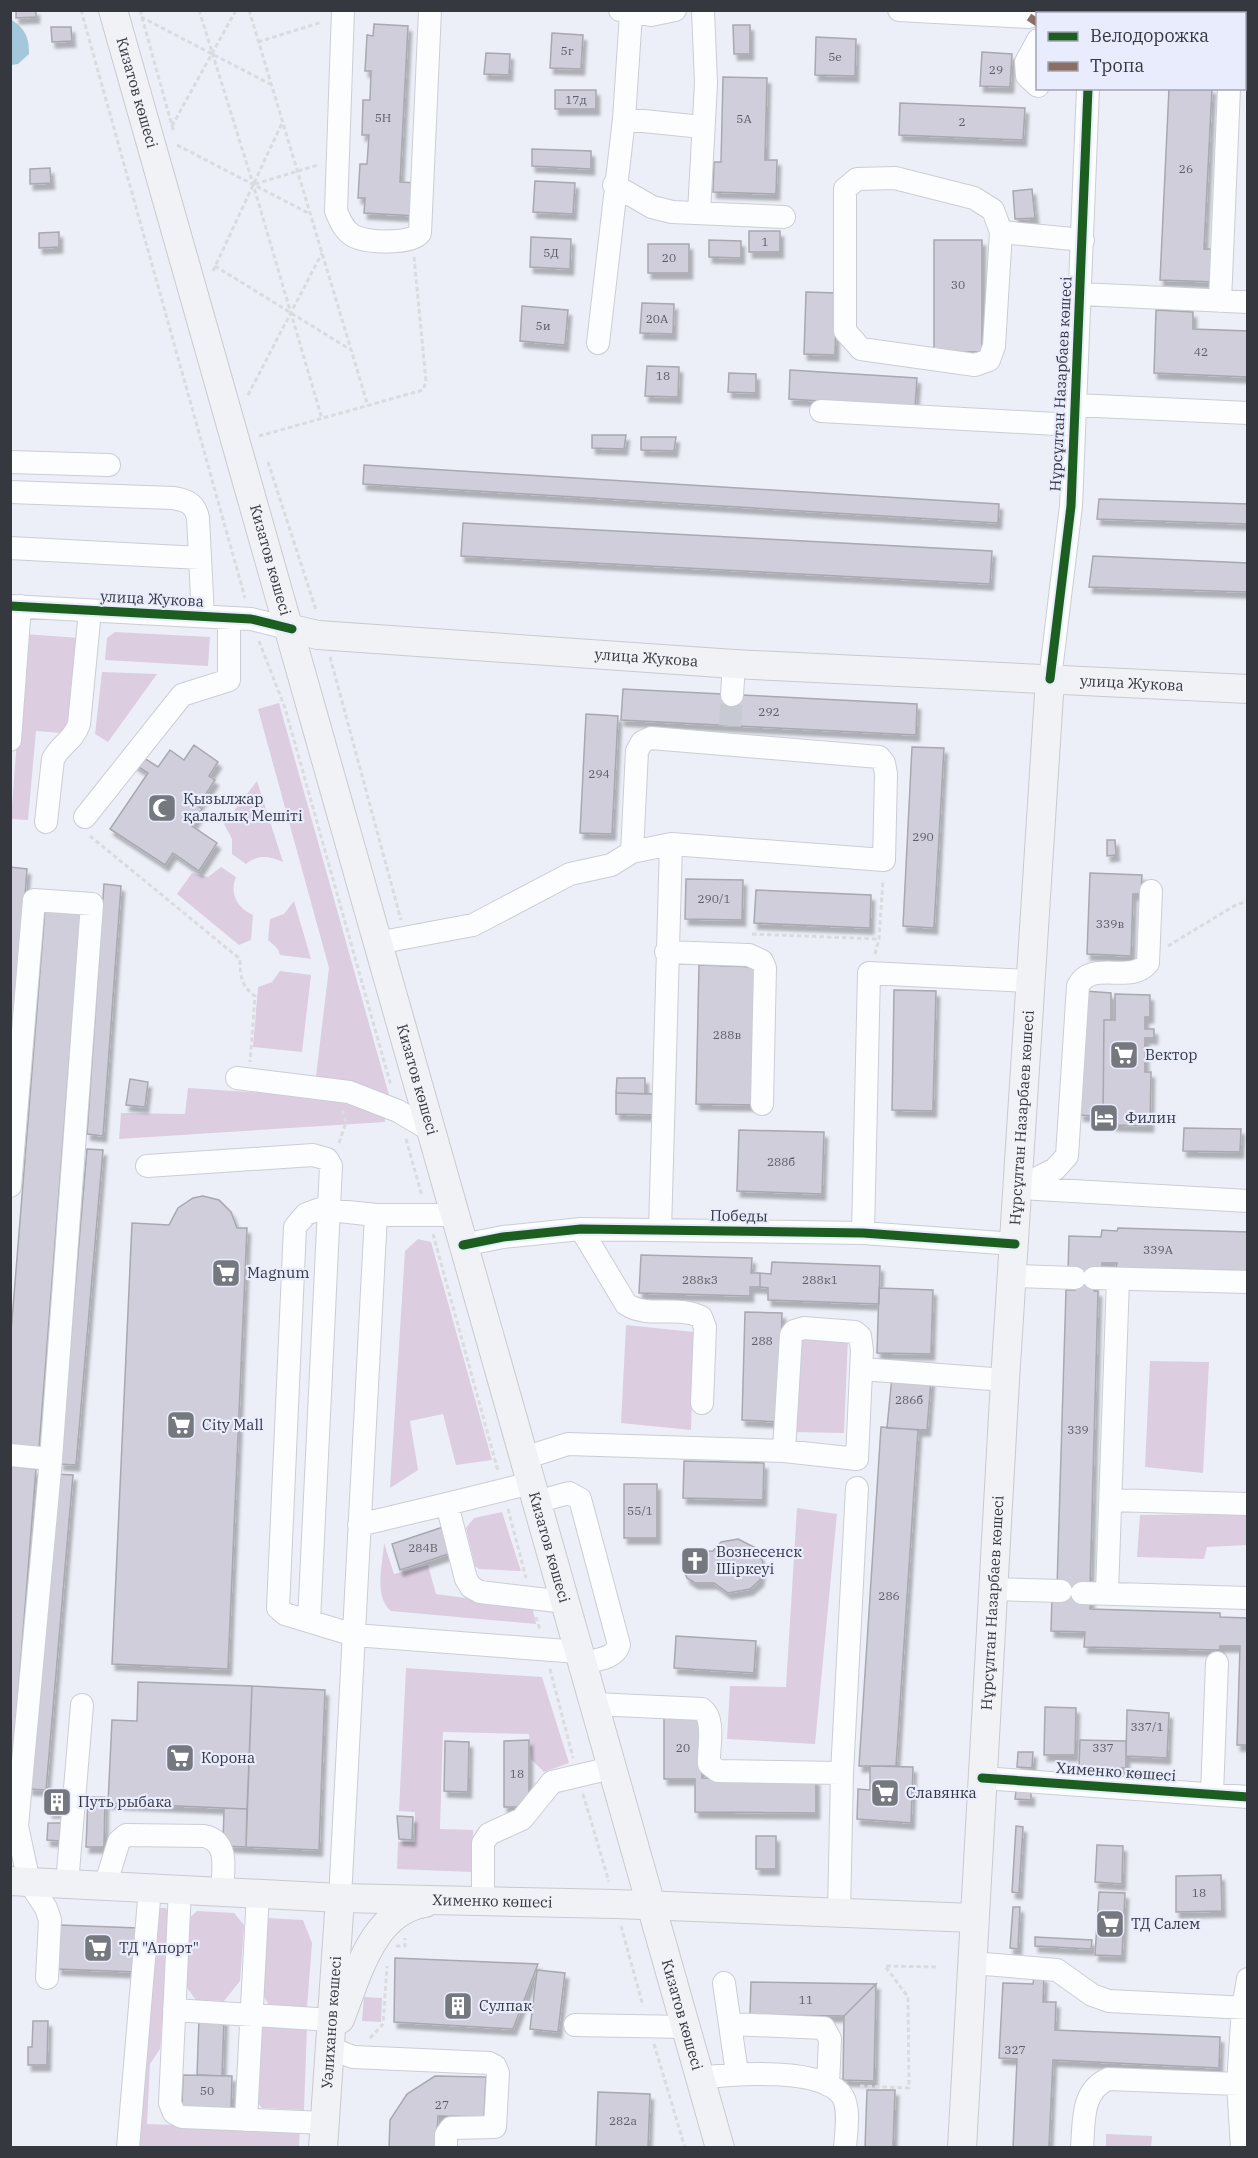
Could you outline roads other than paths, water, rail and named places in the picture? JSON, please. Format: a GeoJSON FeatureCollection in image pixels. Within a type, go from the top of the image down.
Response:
{"type":"FeatureCollection","features":[{"type":"Feature","properties":{"kind":"main road","name":"Кизатов көшесі"},"geometry":{"type":"LineString","coordinates":[[113,10],[292,629],[430,1130],[441,1215],[463,1245],[720,2148]]}},
{"type":"Feature","properties":{"kind":"main road","name":"улица Жукова"},"geometry":{"type":"LineString","coordinates":[[292,629],[324,635],[734,664],[1248,689]]}},
{"type":"Feature","properties":{"kind":"main road","name":"Нұрсұлтан Назарбаев көшесі"},"geometry":{"type":"LineString","coordinates":[[962,2148],[1005,1380],[1050,680]]}},
{"type":"Feature","properties":{"kind":"main road","name":"Хименко көшесі"},"geometry":{"type":"LineString","coordinates":[[20,1881],[340,1898],[651,1905],[974,1918]]}},
{"type":"Feature","properties":{"kind":"main road","name":"Уәлиханов көшесі"},"geometry":{"type":"LineString","coordinates":[[324,2135],[336,2042],[340,1898]]}},
{"type":"Feature","properties":{"kind":"main road"},"geometry":{"type":"LineString","coordinates":[[336,2042],[362,1963],[385,1925],[409,1907],[454,1901]]}},
{"type":"Feature","properties":{"kind":"street"},"geometry":{"type":"LineString","coordinates":[[343,13],[336,211],[342,225],[351,234],[365,240],[412,240],[420,233],[421,228],[430,10]]}},
{"type":"Feature","properties":{"kind":"street"},"geometry":{"type":"LineString","coordinates":[[598,343],[614,185],[624,119],[625,12],[651,15],[675,10]]}},
{"type":"Feature","properties":{"kind":"street"},"geometry":{"type":"LineString","coordinates":[[699,213],[706,83],[703,10]]}},
{"type":"Feature","properties":{"kind":"street"},"geometry":{"type":"LineString","coordinates":[[899,10],[1029,17]]}},
{"type":"Feature","properties":{"kind":"street"},"geometry":{"type":"LineString","coordinates":[[1036,44],[1026,62],[1027,76],[1036,84]]}},
{"type":"Feature","properties":{"kind":"street","name":"Нұрсұлтан Назарбаев көшесі"},"geometry":{"type":"LineString","coordinates":[[1050,680],[1071,506],[1088,90]]}},
{"type":"Feature","properties":{"kind":"street"},"geometry":{"type":"LineString","coordinates":[[1220,301],[1229,90]]}},
{"type":"Feature","properties":{"kind":"street"},"geometry":{"type":"LineString","coordinates":[[624,119],[702,127]]}},
{"type":"Feature","properties":{"kind":"street"},"geometry":{"type":"LineString","coordinates":[[895,178],[974,198],[993,210],[1001,232],[994,346],[989,360],[975,365],[861,349],[845,331],[845,189],[856,179],[895,178]]}},
{"type":"Feature","properties":{"kind":"street"},"geometry":{"type":"LineString","coordinates":[[614,185],[652,207],[672,212],[784,217]]}},
{"type":"Feature","properties":{"kind":"street"},"geometry":{"type":"LineString","coordinates":[[1001,232],[1083,240]]}},
{"type":"Feature","properties":{"kind":"street"},"geometry":{"type":"LineString","coordinates":[[1081,294],[1248,302]]}},
{"type":"Feature","properties":{"kind":"street"},"geometry":{"type":"LineString","coordinates":[[821,411],[1075,415],[1248,413]]}},
{"type":"Feature","properties":{"kind":"street"},"geometry":{"type":"LineString","coordinates":[[10,462],[109,465]]}},
{"type":"Feature","properties":{"kind":"street"},"geometry":{"type":"LineString","coordinates":[[10,492],[181,499],[193,505],[196,511],[203,616]]}},
{"type":"Feature","properties":{"kind":"street"},"geometry":{"type":"LineString","coordinates":[[10,548],[200,558]]}},
{"type":"Feature","properties":{"kind":"street","name":"улица Жукова"},"geometry":{"type":"LineString","coordinates":[[15,606],[240,619],[292,629]]}},
{"type":"Feature","properties":{"kind":"street"},"geometry":{"type":"LineString","coordinates":[[10,740],[15,606]]}},
{"type":"Feature","properties":{"kind":"street"},"geometry":{"type":"LineString","coordinates":[[46,822],[53,759],[57,751],[76,734],[79,724],[90,610]]}},
{"type":"Feature","properties":{"kind":"street"},"geometry":{"type":"LineString","coordinates":[[85,817],[182,695],[229,680],[240,619]]}},
{"type":"Feature","properties":{"kind":"street"},"geometry":{"type":"LineString","coordinates":[[732,695],[734,664]]}},
{"type":"Feature","properties":{"kind":"street"},"geometry":{"type":"LineString","coordinates":[[377,944],[473,925],[570,874],[611,865],[632,852],[671,844],[884,860],[886,774],[884,763],[879,757],[730,735],[651,738],[642,742],[637,752],[632,852]]}},
{"type":"Feature","properties":{"kind":"street"},"geometry":{"type":"LineString","coordinates":[[660,1230],[666,952],[671,844]]}},
{"type":"Feature","properties":{"kind":"street"},"geometry":{"type":"LineString","coordinates":[[1018,1188],[1055,1169],[1067,1156],[1076,992],[1081,980],[1092,973],[1143,969],[1150,957],[1151,891]]}},
{"type":"Feature","properties":{"kind":"street"},"geometry":{"type":"LineString","coordinates":[[10,1186],[34,900],[92,904],[51,1459],[17,1826],[20,1881],[46,1908],[50,1920],[47,1977]]}},
{"type":"Feature","properties":{"kind":"street"},"geometry":{"type":"LineString","coordinates":[[666,952],[749,955],[762,961],[765,975],[762,1104]]}},
{"type":"Feature","properties":{"kind":"street"},"geometry":{"type":"LineString","coordinates":[[864,1233],[869,973],[1030,981]]}},
{"type":"Feature","properties":{"kind":"street"},"geometry":{"type":"LineString","coordinates":[[243,1078],[349,1092],[398,1111],[430,1130]]}},
{"type":"Feature","properties":{"kind":"street"},"geometry":{"type":"LineString","coordinates":[[147,1166],[313,1155],[327,1160],[333,1174],[309,1621]]}},
{"type":"Feature","properties":{"kind":"street"},"geometry":{"type":"LineString","coordinates":[[1018,1188],[1248,1201]]}},
{"type":"Feature","properties":{"kind":"street"},"geometry":{"type":"LineString","coordinates":[[441,1215],[376,1215],[320,1209],[306,1214],[296,1227],[293,1240],[278,1604],[282,1613],[354,1635],[545,1650],[580,1658],[610,1656],[618,1650],[619,1645],[580,1499],[569,1493],[530,1481]]}},
{"type":"Feature","properties":{"kind":"street"},"geometry":{"type":"LineString","coordinates":[[340,1898],[376,1215]]}},
{"type":"Feature","properties":{"kind":"street"},"geometry":{"type":"LineString","coordinates":[[581,1229],[626,1304],[637,1310],[690,1313],[701,1317],[705,1327],[702,1403]]}},
{"type":"Feature","properties":{"kind":"street","name":"Победы"},"geometry":{"type":"LineString","coordinates":[[463,1245],[503,1237],[581,1229],[864,1233],[1015,1244]]}},
{"type":"Feature","properties":{"kind":"street"},"geometry":{"type":"LineString","coordinates":[[1013,1276],[1248,1282]]}},
{"type":"Feature","properties":{"kind":"street"},"geometry":{"type":"LineString","coordinates":[[1107,1593],[1118,1279]]}},
{"type":"Feature","properties":{"kind":"street"},"geometry":{"type":"LineString","coordinates":[[359,1525],[530,1481],[568,1444],[784,1451],[857,1459],[862,1341],[855,1332],[804,1328],[794,1331],[790,1340],[784,1451]]}},
{"type":"Feature","properties":{"kind":"street"},"geometry":{"type":"LineString","coordinates":[[862,1369],[1005,1380]]}},
{"type":"Feature","properties":{"kind":"street"},"geometry":{"type":"LineString","coordinates":[[10,1455],[51,1459]]}},
{"type":"Feature","properties":{"kind":"street"},"geometry":{"type":"LineString","coordinates":[[839,1911],[842,1773],[857,1488]]}},
{"type":"Feature","properties":{"kind":"street"},"geometry":{"type":"LineString","coordinates":[[1111,1500],[1248,1504]]}},
{"type":"Feature","properties":{"kind":"street"},"geometry":{"type":"LineString","coordinates":[[447,1504],[471,1587],[480,1592],[532,1600],[565,1602]]}},
{"type":"Feature","properties":{"kind":"street"},"geometry":{"type":"LineString","coordinates":[[994,1589],[1248,1598]]}},
{"type":"Feature","properties":{"kind":"street"},"geometry":{"type":"LineString","coordinates":[[1212,1794],[1217,1663]]}},
{"type":"Feature","properties":{"kind":"street"},"geometry":{"type":"LineString","coordinates":[[594,1704],[702,1709],[706,1712],[709,1723],[709,1764],[718,1771],[842,1773]]}},
{"type":"Feature","properties":{"kind":"street"},"geometry":{"type":"LineString","coordinates":[[66,1884],[82,1705]]}},
{"type":"Feature","properties":{"kind":"street"},"geometry":{"type":"LineString","coordinates":[[483,1901],[485,1838],[495,1830],[522,1819],[552,1782],[611,1768]]}},
{"type":"Feature","properties":{"kind":"street","name":"Хименко көшесі"},"geometry":{"type":"LineString","coordinates":[[982,1778],[1248,1797]]}},
{"type":"Feature","properties":{"kind":"street"},"geometry":{"type":"LineString","coordinates":[[105,1886],[118,1841],[126,1835],[204,1836],[214,1840],[222,1851],[222,1891]]}},
{"type":"Feature","properties":{"kind":"street"},"geometry":{"type":"LineString","coordinates":[[128,2148],[150,1888]]}},
{"type":"Feature","properties":{"kind":"street"},"geometry":{"type":"LineString","coordinates":[[180,1890],[170,2103],[174,2113],[182,2117],[246,2120],[324,2135]]}},
{"type":"Feature","properties":{"kind":"street"},"geometry":{"type":"LineString","coordinates":[[246,2120],[258,1893]]}},
{"type":"Feature","properties":{"kind":"street"},"geometry":{"type":"LineString","coordinates":[[972,1963],[1057,1970],[1092,1995],[1109,2001],[1245,2008]]}},
{"type":"Feature","properties":{"kind":"street"},"geometry":{"type":"LineString","coordinates":[[1242,2148],[1238,2084],[1248,1979]]}},
{"type":"Feature","properties":{"kind":"street"},"geometry":{"type":"LineString","coordinates":[[724,1983],[737,2073]]}},
{"type":"Feature","properties":{"kind":"street"},"geometry":{"type":"LineString","coordinates":[[174,2010],[251,2014],[336,2042],[489,2063],[495,2066],[498,2073],[495,2127],[451,2128],[447,2135],[446,2148]]}},
{"type":"Feature","properties":{"kind":"street"},"geometry":{"type":"LineString","coordinates":[[730,2024],[824,2028],[830,2035],[828,2085]]}},
{"type":"Feature","properties":{"kind":"street"},"geometry":{"type":"LineString","coordinates":[[575,2025],[686,2027]]}},
{"type":"Feature","properties":{"kind":"street"},"geometry":{"type":"LineString","coordinates":[[700,2078],[737,2073],[801,2076],[828,2085],[841,2094],[846,2106],[845,2148]]}},
{"type":"Feature","properties":{"kind":"street"},"geometry":{"type":"LineString","coordinates":[[1082,2148],[1087,2102],[1096,2087],[1108,2079],[1238,2084]]}},
{"type":"Feature","properties":{"kind":"water"},"geometry":{"type":"Polygon","coordinates":[[[10,19],[25,34],[29,54],[18,64],[11,65],[10,19]]]}},
{"type":"Feature","properties":{"kind":"tunnel"},"geometry":{"type":"LineString","coordinates":[[730,726],[732,695]]}},
{"type":"Feature","properties":{"kind":"place","name":"Қызылжар қалалық Мешіті"},"geometry":{"type":"Point","coordinates":[162,808]}},
{"type":"Feature","properties":{"kind":"place","name":"Вектор"},"geometry":{"type":"Point","coordinates":[1124,1055]}},
{"type":"Feature","properties":{"kind":"place","name":"Филин"},"geometry":{"type":"Point","coordinates":[1104,1118]}},
{"type":"Feature","properties":{"kind":"place","name":"Magnum"},"geometry":{"type":"Point","coordinates":[226,1273]}},
{"type":"Feature","properties":{"kind":"place","name":"City Mall"},"geometry":{"type":"Point","coordinates":[181,1425]}},
{"type":"Feature","properties":{"kind":"place","name":"Вознесенск Шіркеуі"},"geometry":{"type":"Point","coordinates":[695,1561]}},
{"type":"Feature","properties":{"kind":"place","name":"Корона"},"geometry":{"type":"Point","coordinates":[180,1758]}},
{"type":"Feature","properties":{"kind":"place","name":"Славянка"},"geometry":{"type":"Point","coordinates":[885,1793]}},
{"type":"Feature","properties":{"kind":"place","name":"Путь рыбака"},"geometry":{"type":"Point","coordinates":[57,1802]}},
{"type":"Feature","properties":{"kind":"place","name":"ТД Салем"},"geometry":{"type":"Point","coordinates":[1110,1924]}},
{"type":"Feature","properties":{"kind":"place","name":"ТД \"Апорт\""},"geometry":{"type":"Point","coordinates":[98,1948]}},
{"type":"Feature","properties":{"kind":"place","name":"Сулпак"},"geometry":{"type":"Point","coordinates":[458,2006]}}]}
